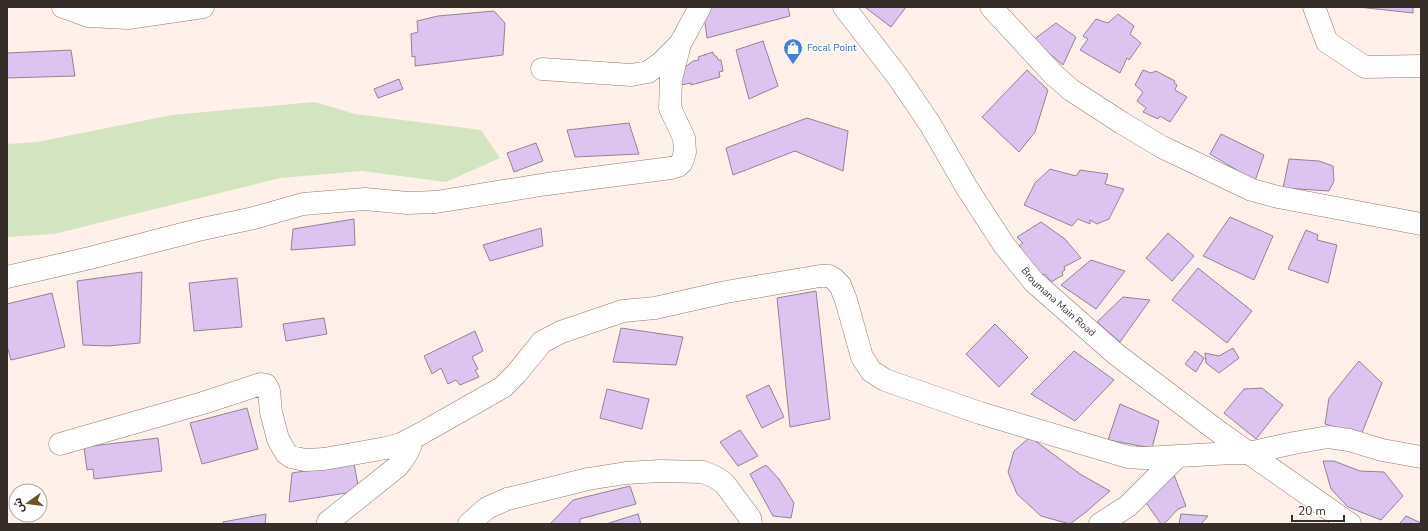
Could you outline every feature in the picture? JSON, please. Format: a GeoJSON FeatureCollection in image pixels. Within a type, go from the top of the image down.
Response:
{"type":"FeatureCollection","features":[{"type":"Feature","properties":{"kind":"street"},"geometry":{"type":"LineString","coordinates":[[63,7],[88,16],[128,18],[203,7]]}},
{"type":"Feature","properties":{"kind":"street"},"geometry":{"type":"LineString","coordinates":[[7,276],[90,258],[198,230],[254,218],[303,204],[365,199],[407,203],[436,202],[547,184],[678,166],[684,159],[684,138],[670,108],[671,79],[680,44],[700,7]]}},
{"type":"Feature","properties":{"kind":"street","name":"Broumana Main Road"},"geometry":{"type":"LineString","coordinates":[[844,7],[898,78],[930,124],[967,188],[1004,245],[1034,282],[1117,355],[1213,428],[1350,524]]}},
{"type":"Feature","properties":{"kind":"street"},"geometry":{"type":"LineString","coordinates":[[991,7],[1053,74],[1071,90],[1110,116],[1162,147],[1252,190],[1278,197],[1421,224]]}},
{"type":"Feature","properties":{"kind":"street"},"geometry":{"type":"LineString","coordinates":[[1314,7],[1327,42],[1365,67],[1421,66]]}},
{"type":"Feature","properties":{"kind":"street"},"geometry":{"type":"LineString","coordinates":[[542,69],[631,75],[648,72],[661,63],[680,44]]}},
{"type":"Feature","properties":{"kind":"street"},"geometry":{"type":"LineString","coordinates":[[60,444],[203,403],[261,384],[266,385],[269,391],[271,412],[278,439],[290,457],[305,460],[386,448],[401,444],[413,438],[502,387],[516,374],[542,342],[561,332],[623,311],[655,308],[726,292],[820,276],[833,278],[840,285],[846,300],[862,357],[871,371],[885,380],[980,413],[1047,432],[1115,454],[1143,458],[1232,453],[1249,454],[1294,442],[1328,437],[1348,440],[1382,450],[1421,457]]}},
{"type":"Feature","properties":{"kind":"street"},"geometry":{"type":"LineString","coordinates":[[328,522],[396,467],[404,459],[413,438]]}},
{"type":"Feature","properties":{"kind":"street"},"geometry":{"type":"LineString","coordinates":[[1100,524],[1128,506],[1178,456]]}},
{"type":"Feature","properties":{"kind":"street"},"geometry":{"type":"LineString","coordinates":[[470,524],[487,508],[514,497],[626,472],[685,471],[703,472],[724,482],[750,518],[751,524]]}},
{"type":"Feature","properties":{"kind":"green space"},"geometry":{"type":"Polygon","coordinates":[[[315,102],[355,114],[481,130],[500,158],[446,182],[362,171],[280,178],[54,234],[7,237],[7,144],[37,142],[172,115],[315,102]]]}},
{"type":"Feature","properties":{"kind":"building"},"geometry":{"type":"Polygon","coordinates":[[[708,7],[788,7],[790,16],[707,38],[704,16],[708,7]]]}},
{"type":"Feature","properties":{"kind":"building"},"geometry":{"type":"Polygon","coordinates":[[[906,7],[891,27],[866,8],[906,7]]]}},
{"type":"Feature","properties":{"kind":"building"},"geometry":{"type":"Polygon","coordinates":[[[1358,7],[1413,7],[1413,13],[1358,7]]]}},
{"type":"Feature","properties":{"kind":"building"},"geometry":{"type":"Polygon","coordinates":[[[494,11],[505,23],[503,55],[415,66],[415,56],[412,57],[411,34],[418,32],[417,21],[438,16],[494,11]]]}},
{"type":"Feature","properties":{"kind":"building"},"geometry":{"type":"Polygon","coordinates":[[[1118,14],[1134,26],[1130,34],[1141,43],[1129,60],[1127,58],[1120,73],[1080,50],[1088,39],[1083,36],[1096,19],[1108,23],[1118,14]]]}},
{"type":"Feature","properties":{"kind":"building"},"geometry":{"type":"Polygon","coordinates":[[[1056,23],[1076,37],[1063,65],[1033,40],[1056,23]]]}},
{"type":"Feature","properties":{"kind":"building"},"geometry":{"type":"Polygon","coordinates":[[[763,41],[778,86],[749,99],[736,50],[763,41]]]}},
{"type":"Feature","properties":{"kind":"building"},"geometry":{"type":"Polygon","coordinates":[[[71,50],[75,76],[7,78],[7,53],[71,50]]]}},
{"type":"Feature","properties":{"kind":"building"},"geometry":{"type":"Polygon","coordinates":[[[713,52],[718,60],[721,60],[723,71],[719,72],[720,77],[691,85],[691,83],[681,85],[679,74],[684,68],[693,61],[699,60],[698,57],[713,52]]]}},
{"type":"Feature","properties":{"kind":"building"},"geometry":{"type":"Polygon","coordinates":[[[1027,70],[1048,90],[1035,132],[1019,152],[982,117],[1027,70]]]}},
{"type":"Feature","properties":{"kind":"building"},"geometry":{"type":"Polygon","coordinates":[[[1143,70],[1151,73],[1156,71],[1175,81],[1174,83],[1177,85],[1175,90],[1187,97],[1170,122],[1160,116],[1158,119],[1143,112],[1146,108],[1137,101],[1143,92],[1135,85],[1143,70]]]}},
{"type":"Feature","properties":{"kind":"building"},"geometry":{"type":"Polygon","coordinates":[[[399,79],[403,89],[378,98],[374,89],[399,79]]]}},
{"type":"Feature","properties":{"kind":"building"},"geometry":{"type":"Polygon","coordinates":[[[807,118],[848,131],[843,171],[795,151],[733,175],[726,148],[807,118]]]}},
{"type":"Feature","properties":{"kind":"building"},"geometry":{"type":"Polygon","coordinates":[[[629,123],[639,154],[575,157],[567,130],[629,123]]]}},
{"type":"Feature","properties":{"kind":"building"},"geometry":{"type":"Polygon","coordinates":[[[1221,134],[1264,155],[1255,181],[1210,154],[1221,134]]]}},
{"type":"Feature","properties":{"kind":"building"},"geometry":{"type":"Polygon","coordinates":[[[536,143],[543,161],[514,172],[507,153],[536,143]]]}},
{"type":"Feature","properties":{"kind":"building"},"geometry":{"type":"Polygon","coordinates":[[[1289,159],[1319,161],[1333,166],[1334,181],[1329,191],[1283,188],[1289,159]]]}},
{"type":"Feature","properties":{"kind":"building"},"geometry":{"type":"Polygon","coordinates":[[[1050,169],[1076,176],[1080,170],[1108,174],[1105,184],[1124,189],[1109,219],[1097,224],[1090,220],[1090,224],[1078,219],[1072,226],[1024,205],[1035,183],[1050,169]]]}},
{"type":"Feature","properties":{"kind":"building"},"geometry":{"type":"Polygon","coordinates":[[[1230,217],[1273,236],[1254,280],[1203,256],[1230,217]]]}},
{"type":"Feature","properties":{"kind":"building"},"geometry":{"type":"Polygon","coordinates":[[[354,219],[355,245],[291,250],[293,229],[354,219]]]}},
{"type":"Feature","properties":{"kind":"building"},"geometry":{"type":"Polygon","coordinates":[[[1041,222],[1065,239],[1081,258],[1064,267],[1065,270],[1062,272],[1063,275],[1051,282],[1045,274],[1041,276],[1019,246],[1023,243],[1017,237],[1041,222]]]}},
{"type":"Feature","properties":{"kind":"building"},"geometry":{"type":"Polygon","coordinates":[[[541,228],[543,246],[490,261],[483,245],[541,228]]]}},
{"type":"Feature","properties":{"kind":"building"},"geometry":{"type":"Polygon","coordinates":[[[1306,230],[1318,235],[1317,240],[1337,245],[1328,283],[1288,269],[1306,230]]]}},
{"type":"Feature","properties":{"kind":"building"},"geometry":{"type":"Polygon","coordinates":[[[1168,233],[1194,256],[1172,281],[1146,258],[1168,233]]]}},
{"type":"Feature","properties":{"kind":"building"},"geometry":{"type":"Polygon","coordinates":[[[1091,260],[1125,271],[1096,309],[1061,285],[1091,260]]]}},
{"type":"Feature","properties":{"kind":"building"},"geometry":{"type":"Polygon","coordinates":[[[1198,268],[1252,311],[1227,343],[1172,300],[1198,268]]]}},
{"type":"Feature","properties":{"kind":"building"},"geometry":{"type":"Polygon","coordinates":[[[142,272],[140,343],[108,346],[83,345],[77,281],[142,272]]]}},
{"type":"Feature","properties":{"kind":"building"},"geometry":{"type":"Polygon","coordinates":[[[237,278],[242,327],[194,331],[189,283],[237,278]]]}},
{"type":"Feature","properties":{"kind":"building"},"geometry":{"type":"Polygon","coordinates":[[[816,291],[830,419],[790,427],[777,298],[816,291]]]}},
{"type":"Feature","properties":{"kind":"building"},"geometry":{"type":"Polygon","coordinates":[[[52,293],[65,347],[11,360],[7,346],[7,304],[52,293]]]}},
{"type":"Feature","properties":{"kind":"building"},"geometry":{"type":"Polygon","coordinates":[[[1123,297],[1150,300],[1120,342],[1097,322],[1123,297]]]}},
{"type":"Feature","properties":{"kind":"building"},"geometry":{"type":"Polygon","coordinates":[[[324,318],[327,334],[286,341],[283,324],[324,318]]]}},
{"type":"Feature","properties":{"kind":"building"},"geometry":{"type":"Polygon","coordinates":[[[995,324],[1028,357],[999,387],[966,354],[995,324]]]}},
{"type":"Feature","properties":{"kind":"building"},"geometry":{"type":"Polygon","coordinates":[[[621,328],[683,337],[676,365],[613,362],[621,328]]]}},
{"type":"Feature","properties":{"kind":"building"},"geometry":{"type":"Polygon","coordinates":[[[475,331],[483,351],[472,357],[478,369],[475,370],[479,377],[460,385],[456,380],[448,384],[441,368],[432,374],[424,356],[475,331]]]}},
{"type":"Feature","properties":{"kind":"building"},"geometry":{"type":"Polygon","coordinates":[[[1233,348],[1239,358],[1219,373],[1206,363],[1205,353],[1219,356],[1233,348]]]}},
{"type":"Feature","properties":{"kind":"building"},"geometry":{"type":"Polygon","coordinates":[[[1074,351],[1114,380],[1075,421],[1031,394],[1074,351]]]}},
{"type":"Feature","properties":{"kind":"building"},"geometry":{"type":"Polygon","coordinates":[[[1195,351],[1204,358],[1196,372],[1185,364],[1195,351]]]}},
{"type":"Feature","properties":{"kind":"building"},"geometry":{"type":"Polygon","coordinates":[[[1359,361],[1382,383],[1361,435],[1325,424],[1329,398],[1359,361]]]}},
{"type":"Feature","properties":{"kind":"building"},"geometry":{"type":"Polygon","coordinates":[[[769,385],[784,417],[762,428],[746,396],[769,385]]]}},
{"type":"Feature","properties":{"kind":"building"},"geometry":{"type":"Polygon","coordinates":[[[1262,388],[1283,405],[1256,439],[1224,413],[1244,389],[1262,388]]]}},
{"type":"Feature","properties":{"kind":"building"},"geometry":{"type":"Polygon","coordinates":[[[607,389],[649,399],[642,429],[600,418],[607,389]]]}},
{"type":"Feature","properties":{"kind":"building"},"geometry":{"type":"Polygon","coordinates":[[[1120,404],[1159,421],[1152,448],[1108,440],[1120,404]]]}},
{"type":"Feature","properties":{"kind":"building"},"geometry":{"type":"Polygon","coordinates":[[[247,408],[258,449],[202,464],[190,423],[247,408]]]}},
{"type":"Feature","properties":{"kind":"building"},"geometry":{"type":"Polygon","coordinates":[[[740,430],[758,456],[738,466],[720,442],[740,430]]]}},
{"type":"Feature","properties":{"kind":"building"},"geometry":{"type":"Polygon","coordinates":[[[1030,437],[1080,474],[1110,491],[1070,524],[1041,516],[1017,494],[1008,472],[1014,451],[1030,437]]]}},
{"type":"Feature","properties":{"kind":"building"},"geometry":{"type":"Polygon","coordinates":[[[158,438],[162,471],[94,479],[93,469],[87,470],[84,447],[158,438]]]}},
{"type":"Feature","properties":{"kind":"building"},"geometry":{"type":"Polygon","coordinates":[[[1323,461],[1334,461],[1360,471],[1384,472],[1403,496],[1381,520],[1348,507],[1331,489],[1323,461]]]}},
{"type":"Feature","properties":{"kind":"building"},"geometry":{"type":"Polygon","coordinates":[[[354,463],[359,491],[289,502],[292,473],[354,463]]]}},
{"type":"Feature","properties":{"kind":"building"},"geometry":{"type":"Polygon","coordinates":[[[766,465],[779,479],[794,503],[791,518],[773,516],[750,474],[766,465]]]}},
{"type":"Feature","properties":{"kind":"building"},"geometry":{"type":"Polygon","coordinates":[[[1174,475],[1186,506],[1178,509],[1164,524],[1161,524],[1140,494],[1174,475]]]}},
{"type":"Feature","properties":{"kind":"building"},"geometry":{"type":"Polygon","coordinates":[[[630,486],[636,504],[580,519],[580,524],[550,524],[573,500],[630,486]]]}},
{"type":"Feature","properties":{"kind":"building"},"geometry":{"type":"Polygon","coordinates":[[[266,514],[265,524],[223,524],[223,522],[266,514]]]}},
{"type":"Feature","properties":{"kind":"building"},"geometry":{"type":"Polygon","coordinates":[[[638,514],[641,524],[606,524],[638,514]]]}},
{"type":"Feature","properties":{"kind":"building"},"geometry":{"type":"Polygon","coordinates":[[[1181,514],[1208,516],[1201,524],[1179,524],[1181,514]]]}},
{"type":"Feature","properties":{"kind":"building"},"geometry":{"type":"Polygon","coordinates":[[[1406,516],[1421,523],[1421,524],[1399,524],[1406,516]]]}},
{"type":"Feature","properties":{"kind":"place","name":"Focal Point"},"geometry":{"type":"Point","coordinates":[793,65]}}]}
